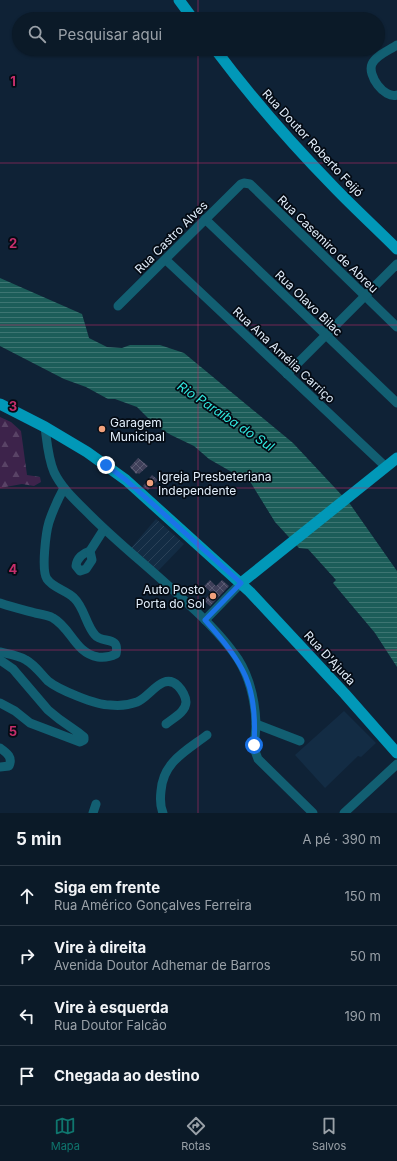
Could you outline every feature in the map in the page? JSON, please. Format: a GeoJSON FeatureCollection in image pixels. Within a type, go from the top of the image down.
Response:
{"type":"FeatureCollection","features":[{"type":"Feature","properties":{"kind":"main road"},"geometry":{"type":"LineString","coordinates":[[179,0],[188,12]]}},
{"type":"Feature","properties":{"kind":"main road","name":"Rua Doutor Roberto Feijó"},"geometry":{"type":"LineString","coordinates":[[220,56],[262,109],[299,150],[397,249]]}},
{"type":"Feature","properties":{"kind":"main road"},"geometry":{"type":"LineString","coordinates":[[0,404],[45,427]]}},
{"type":"Feature","properties":{"kind":"main road","name":"Rua D'Ajuda"},"geometry":{"type":"LineString","coordinates":[[45,427],[87,452],[121,476],[241,583],[345,694],[397,753]]}},
{"type":"Feature","properties":{"kind":"main road"},"geometry":{"type":"LineString","coordinates":[[241,583],[397,458]]}},
{"type":"Feature","properties":{"kind":"street"},"geometry":{"type":"LineString","coordinates":[[385,53],[397,45]]}},
{"type":"Feature","properties":{"kind":"street"},"geometry":{"type":"LineString","coordinates":[[380,56],[375,59],[372,64],[372,76],[383,91],[388,95],[397,95]]}},
{"type":"Feature","properties":{"kind":"street","name":"Rua Casemiro de Abreu"},"geometry":{"type":"LineString","coordinates":[[241,184],[244,182],[250,184],[397,327]]}},
{"type":"Feature","properties":{"kind":"street","name":"Rua Castro Alves"},"geometry":{"type":"LineString","coordinates":[[118,306],[241,184]]}},
{"type":"Feature","properties":{"kind":"street","name":"Rua Olavo Bilac"},"geometry":{"type":"LineString","coordinates":[[205,219],[397,403]]}},
{"type":"Feature","properties":{"kind":"street","name":"Rua Ana Amélia Carriço"},"geometry":{"type":"LineString","coordinates":[[166,260],[386,467]]}},
{"type":"Feature","properties":{"kind":"street"},"geometry":{"type":"LineString","coordinates":[[287,374],[397,264]]}},
{"type":"Feature","properties":{"kind":"street"},"geometry":{"type":"LineString","coordinates":[[45,427],[54,472],[64,488],[104,529],[158,576],[205,620],[228,645],[244,671],[250,687],[256,724],[254,745],[255,753],[258,758],[313,813]]}},
{"type":"Feature","properties":{"kind":"street"},"geometry":{"type":"LineString","coordinates":[[0,603],[52,617],[60,623],[76,644],[86,653],[104,658],[116,654],[117,649],[111,640],[103,640],[95,636],[75,598],[46,578],[43,566],[48,524],[64,488]]}},
{"type":"Feature","properties":{"kind":"street"},"geometry":{"type":"LineString","coordinates":[[90,551],[104,529]]}},
{"type":"Feature","properties":{"kind":"street"},"geometry":{"type":"LineString","coordinates":[[205,620],[241,583]]}},
{"type":"Feature","properties":{"kind":"street"},"geometry":{"type":"LineString","coordinates":[[0,652],[18,656],[27,660],[53,685],[83,698],[108,705],[124,705],[138,702],[162,683],[175,683],[185,697],[186,704],[184,710],[166,724]]}},
{"type":"Feature","properties":{"kind":"street"},"geometry":{"type":"LineString","coordinates":[[0,660],[13,668],[48,710],[79,733],[84,740],[80,742],[30,723],[15,711],[0,703]]}},
{"type":"Feature","properties":{"kind":"street"},"geometry":{"type":"LineString","coordinates":[[256,724],[300,741]]}},
{"type":"Feature","properties":{"kind":"street"},"geometry":{"type":"LineString","coordinates":[[163,813],[160,799],[165,772],[170,764],[207,735]]}},
{"type":"Feature","properties":{"kind":"street"},"geometry":{"type":"LineString","coordinates":[[0,748],[10,757],[11,762],[9,766],[0,767]]}},
{"type":"Feature","properties":{"kind":"street"},"geometry":{"type":"LineString","coordinates":[[344,813],[397,764]]}},
{"type":"Feature","properties":{"kind":"street"},"geometry":{"type":"LineString","coordinates":[[93,813],[96,804]]}},
{"type":"Feature","properties":{"kind":"shaded area"},"geometry":{"type":"Polygon","coordinates":[[[156,519],[184,544],[157,572],[131,548],[156,519]]]}},
{"type":"Feature","properties":{"kind":"shaded area"},"geometry":{"type":"Polygon","coordinates":[[[344,711],[376,743],[361,757],[358,756],[325,788],[295,755],[344,711]]]}},
{"type":"Feature","properties":{"kind":"green space"},"geometry":{"type":"Polygon","coordinates":[[[0,417],[11,422],[21,431],[27,475],[40,477],[41,482],[34,486],[22,484],[0,488],[0,417]]]}},
{"type":"Feature","properties":{"kind":"water","name":"Rio Paraíba do Sul"},"geometry":{"type":"Polygon","coordinates":[[[0,278],[82,314],[89,338],[107,347],[122,348],[130,345],[160,345],[184,353],[293,443],[350,504],[397,571],[397,667],[375,633],[333,583],[336,580],[308,549],[299,548],[275,522],[251,483],[209,459],[194,446],[156,426],[137,407],[115,399],[108,399],[86,387],[64,379],[0,346],[0,278]]]}},
{"type":"Feature","properties":{"kind":"building"},"geometry":{"type":"Polygon","coordinates":[[[138,458],[148,466],[139,474],[136,474],[130,467],[138,458]]]}},
{"type":"Feature","properties":{"kind":"building","name":"Igreja Presbeteriana Independente"},"geometry":{"type":"Polygon","coordinates":[[[152,475],[158,480],[148,490],[143,486],[152,475]]]}},
{"type":"Feature","properties":{"kind":"building","name":"Auto Posto Porta do Sol"},"geometry":{"type":"Polygon","coordinates":[[[210,580],[216,586],[222,580],[229,586],[210,606],[204,601],[211,592],[204,586],[210,580]]]}},
{"type":"Feature","properties":{"kind":"place","name":"Garagem Municipal"},"geometry":{"type":"Point","coordinates":[102,429]}},
{"type":"Feature","properties":{"kind":"place","name":"Igreja Presbeteriana Independente"},"geometry":{"type":"Point","coordinates":[150,483]}},
{"type":"Feature","properties":{"kind":"place","name":"Auto Posto Porta do Sol"},"geometry":{"type":"Point","coordinates":[213,596]}},
{"type":"Feature","properties":{"kind":"route"},"geometry":{"type":"LineString","coordinates":[[106,465],[126,480],[241,583],[205,620],[228,645],[244,671],[255,707],[256,724],[254,745]]}}]}
